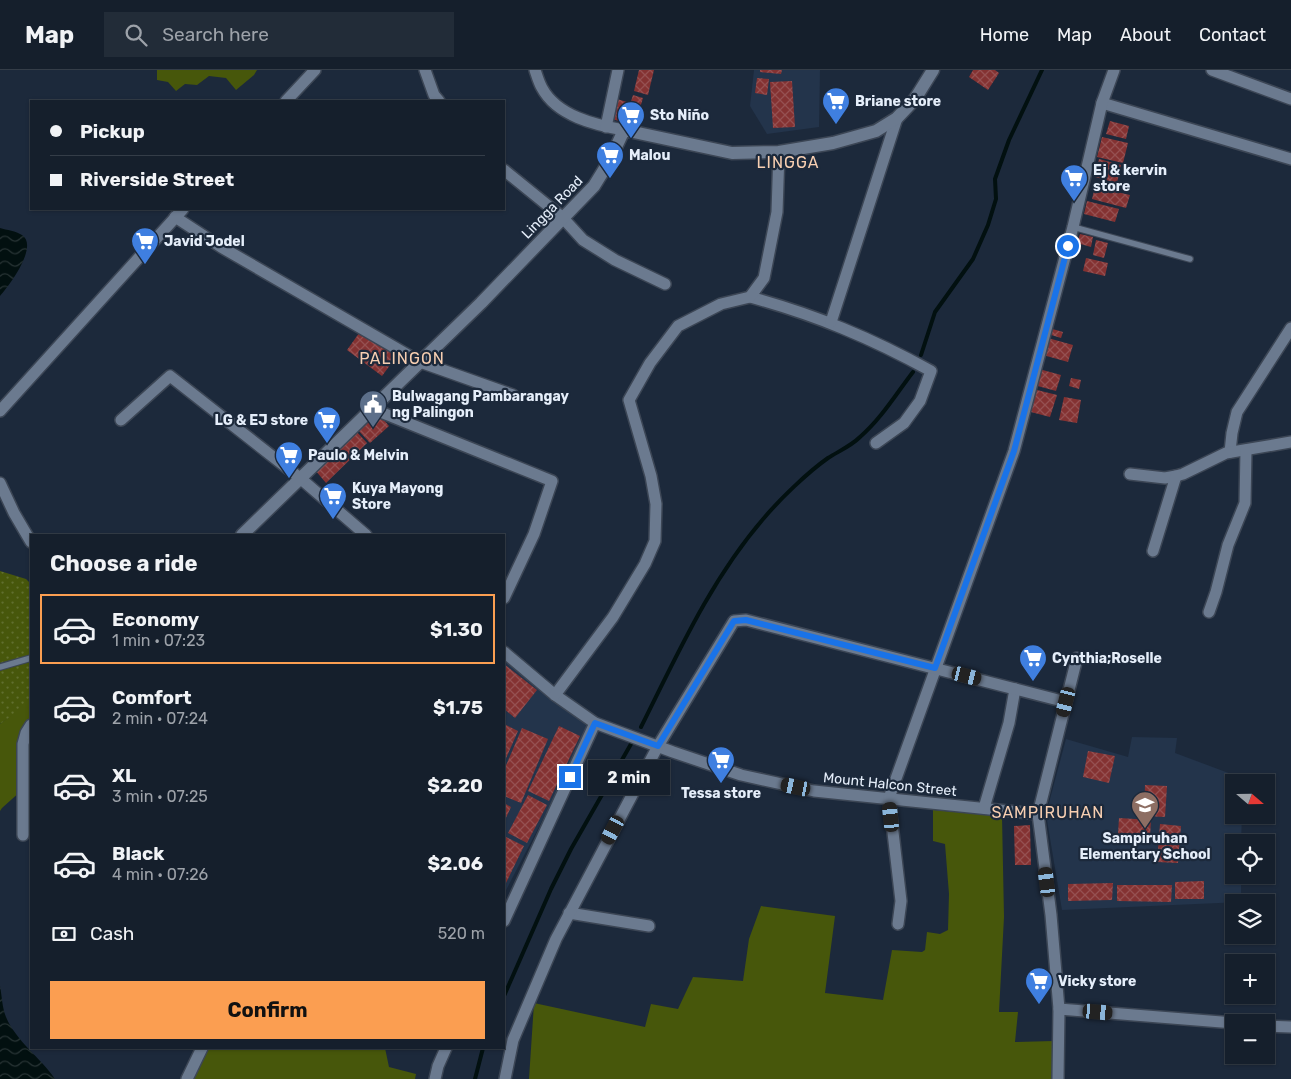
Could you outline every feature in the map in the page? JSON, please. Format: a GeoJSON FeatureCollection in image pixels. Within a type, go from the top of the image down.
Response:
{"type":"FeatureCollection","features":[{"type":"Feature","properties":{"kind":"street"},"geometry":{"type":"LineString","coordinates":[[287,100],[315,70]]}},
{"type":"Feature","properties":{"kind":"street"},"geometry":{"type":"LineString","coordinates":[[424,70],[434,95],[438,100]]}},
{"type":"Feature","properties":{"kind":"street"},"geometry":{"type":"LineString","coordinates":[[535,70],[543,90],[558,107],[581,119],[606,127],[732,153],[779,152],[833,142],[876,131],[897,118],[914,99],[933,70]]}},
{"type":"Feature","properties":{"kind":"street"},"geometry":{"type":"LineString","coordinates":[[606,127],[618,70]]}},
{"type":"Feature","properties":{"kind":"street"},"geometry":{"type":"LineString","coordinates":[[898,924],[901,901],[889,798],[1014,451],[1073,227],[1102,103],[1114,70]]}},
{"type":"Feature","properties":{"kind":"street"},"geometry":{"type":"LineString","coordinates":[[1212,70],[1291,100]]}},
{"type":"Feature","properties":{"kind":"street"},"geometry":{"type":"LineString","coordinates":[[1102,103],[1291,159]]}},
{"type":"Feature","properties":{"kind":"street"},"geometry":{"type":"LineString","coordinates":[[831,322],[897,118]]}},
{"type":"Feature","properties":{"kind":"street","name":"Lingga Road"},"geometry":{"type":"LineString","coordinates":[[243,534],[480,303],[594,186],[610,160],[624,130]]}},
{"type":"Feature","properties":{"kind":"street"},"geometry":{"type":"LineString","coordinates":[[750,297],[764,278],[777,212],[779,152]]}},
{"type":"Feature","properties":{"kind":"street"},"geometry":{"type":"LineString","coordinates":[[505,171],[562,217],[583,240],[606,255],[665,284]]}},
{"type":"Feature","properties":{"kind":"street"},"geometry":{"type":"LineString","coordinates":[[0,411],[179,213],[221,247],[420,362],[513,395]]}},
{"type":"Feature","properties":{"kind":"street"},"geometry":{"type":"LineString","coordinates":[[555,695],[613,617],[645,564],[655,541],[655,495],[630,400],[638,382],[650,363],[678,326],[722,304],[750,297],[796,309],[831,322],[897,352],[931,371],[920,401],[904,423],[876,443]]}},
{"type":"Feature","properties":{"kind":"street"},"geometry":{"type":"LineString","coordinates":[[1230,452],[1237,412],[1291,328]]}},
{"type":"Feature","properties":{"kind":"street"},"geometry":{"type":"LineString","coordinates":[[121,420],[170,376],[300,478],[365,534]]}},
{"type":"Feature","properties":{"kind":"street"},"geometry":{"type":"LineString","coordinates":[[373,409],[552,481],[534,534],[505,596]]}},
{"type":"Feature","properties":{"kind":"street"},"geometry":{"type":"LineString","coordinates":[[1130,474],[1164,478],[1176,476],[1230,452],[1291,442]]}},
{"type":"Feature","properties":{"kind":"street"},"geometry":{"type":"LineString","coordinates":[[1209,612],[1228,545],[1245,503],[1246,450]]}},
{"type":"Feature","properties":{"kind":"street"},"geometry":{"type":"LineString","coordinates":[[1153,551],[1176,476]]}},
{"type":"Feature","properties":{"kind":"street"},"geometry":{"type":"LineString","coordinates":[[0,483],[14,513],[30,540]]}},
{"type":"Feature","properties":{"kind":"street"},"geometry":{"type":"LineString","coordinates":[[505,1079],[513,1040],[569,913],[658,746],[734,621],[746,620],[1066,702]]}},
{"type":"Feature","properties":{"kind":"street","name":"Mount Halcon Street"},"geometry":{"type":"LineString","coordinates":[[505,653],[555,695],[595,723],[741,775],[814,791],[1038,814]]}},
{"type":"Feature","properties":{"kind":"street"},"geometry":{"type":"LineString","coordinates":[[1058,1079],[1058,1009],[1051,915],[1038,814],[1076,658]]}},
{"type":"Feature","properties":{"kind":"street"},"geometry":{"type":"LineString","coordinates":[[984,808],[1010,723],[1015,689]]}},
{"type":"Feature","properties":{"kind":"street"},"geometry":{"type":"LineString","coordinates":[[505,919],[595,723]]}},
{"type":"Feature","properties":{"kind":"street"},"geometry":{"type":"LineString","coordinates":[[23,835],[23,744],[30,727]]}},
{"type":"Feature","properties":{"kind":"street"},"geometry":{"type":"LineString","coordinates":[[569,913],[649,926]]}},
{"type":"Feature","properties":{"kind":"street"},"geometry":{"type":"LineString","coordinates":[[1058,1009],[1225,1022]]}},
{"type":"Feature","properties":{"kind":"street"},"geometry":{"type":"LineString","coordinates":[[1275,1026],[1291,1027]]}},
{"type":"Feature","properties":{"kind":"street"},"geometry":{"type":"LineString","coordinates":[[187,1079],[202,1049]]}},
{"type":"Feature","properties":{"kind":"street"},"geometry":{"type":"LineString","coordinates":[[435,1079],[446,1049]]}},
{"type":"Feature","properties":{"kind":"lane"},"geometry":{"type":"LineString","coordinates":[[1073,227],[1190,259]]}},
{"type":"Feature","properties":{"kind":"lane"},"geometry":{"type":"LineString","coordinates":[[0,667],[30,658]]}},
{"type":"Feature","properties":{"kind":"shaded area"},"geometry":{"type":"Polygon","coordinates":[[[754,70],[820,70],[819,127],[767,134],[750,106],[754,70]]]}},
{"type":"Feature","properties":{"kind":"shaded area"},"geometry":{"type":"Polygon","coordinates":[[[505,662],[591,727],[505,892],[505,662]]]}},
{"type":"Feature","properties":{"kind":"shaded area","name":"Sampiruhan Elementary School"},"geometry":{"type":"Polygon","coordinates":[[[1132,737],[1177,738],[1175,753],[1231,774],[1225,774],[1225,824],[1242,824],[1241,834],[1225,834],[1225,884],[1241,884],[1241,894],[1225,894],[1225,903],[1062,910],[1046,814],[1066,739],[1128,757],[1132,737]]]}},
{"type":"Feature","properties":{"kind":"green space"},"geometry":{"type":"Polygon","coordinates":[[[157,70],[257,70],[254,75],[236,90],[226,78],[209,76],[197,85],[185,84],[176,91],[168,82],[157,80],[157,70]]]}},
{"type":"Feature","properties":{"kind":"green space"},"geometry":{"type":"Polygon","coordinates":[[[0,571],[26,579],[30,583],[30,703],[0,724],[0,571]]]}},
{"type":"Feature","properties":{"kind":"green space"},"geometry":{"type":"Polygon","coordinates":[[[30,701],[30,786],[21,791],[0,811],[0,724],[30,701]]]}},
{"type":"Feature","properties":{"kind":"green space"},"geometry":{"type":"Polygon","coordinates":[[[933,810],[1002,816],[1004,917],[999,1012],[1018,1012],[1015,1042],[1054,1041],[1054,1079],[529,1079],[534,1003],[645,1027],[651,1004],[678,1009],[693,977],[743,981],[749,939],[761,906],[835,916],[825,993],[883,1000],[892,950],[922,952],[925,950],[927,932],[940,934],[948,930],[949,894],[945,844],[933,841],[933,810]]]}},
{"type":"Feature","properties":{"kind":"green space"},"geometry":{"type":"Polygon","coordinates":[[[208,1049],[385,1049],[389,1067],[416,1074],[415,1079],[193,1079],[208,1049]]]}},
{"type":"Feature","properties":{"kind":"water"},"geometry":{"type":"Polygon","coordinates":[[[0,228],[22,235],[26,240],[27,248],[21,266],[0,296],[0,228]]]}},
{"type":"Feature","properties":{"kind":"water"},"geometry":{"type":"Polygon","coordinates":[[[0,986],[6,1017],[10,1026],[55,1079],[0,1079],[0,986]]]}},
{"type":"Feature","properties":{"kind":"building"},"geometry":{"type":"Polygon","coordinates":[[[639,70],[654,70],[648,95],[634,91],[639,70]]]}},
{"type":"Feature","properties":{"kind":"building"},"geometry":{"type":"Polygon","coordinates":[[[760,70],[782,70],[781,74],[760,72],[760,70]]]}},
{"type":"Feature","properties":{"kind":"building"},"geometry":{"type":"Polygon","coordinates":[[[973,70],[995,70],[999,73],[988,90],[969,77],[973,70]]]}},
{"type":"Feature","properties":{"kind":"building"},"geometry":{"type":"Polygon","coordinates":[[[757,78],[769,79],[767,95],[755,93],[757,78]]]}},
{"type":"Feature","properties":{"kind":"building"},"geometry":{"type":"Polygon","coordinates":[[[792,81],[795,127],[773,128],[770,82],[792,81]]]}},
{"type":"Feature","properties":{"kind":"building"},"geometry":{"type":"Polygon","coordinates":[[[633,95],[643,98],[637,118],[627,114],[633,95]]]}},
{"type":"Feature","properties":{"kind":"building"},"geometry":{"type":"Polygon","coordinates":[[[617,99],[627,102],[622,122],[612,119],[617,99]]]}},
{"type":"Feature","properties":{"kind":"building"},"geometry":{"type":"Polygon","coordinates":[[[1110,121],[1129,126],[1126,139],[1106,134],[1110,121]]]}},
{"type":"Feature","properties":{"kind":"building"},"geometry":{"type":"Polygon","coordinates":[[[1102,137],[1128,143],[1123,163],[1097,157],[1102,137]]]}},
{"type":"Feature","properties":{"kind":"building"},"geometry":{"type":"Polygon","coordinates":[[[1099,159],[1121,165],[1117,183],[1095,177],[1099,159]]]}},
{"type":"Feature","properties":{"kind":"building"},"geometry":{"type":"Polygon","coordinates":[[[1095,187],[1130,195],[1126,208],[1092,199],[1095,187]]]}},
{"type":"Feature","properties":{"kind":"building"},"geometry":{"type":"Polygon","coordinates":[[[1087,201],[1119,209],[1115,222],[1084,214],[1087,201]]]}},
{"type":"Feature","properties":{"kind":"building"},"geometry":{"type":"Polygon","coordinates":[[[1080,234],[1093,237],[1091,247],[1077,243],[1080,234]]]}},
{"type":"Feature","properties":{"kind":"building"},"geometry":{"type":"Polygon","coordinates":[[[1096,240],[1108,243],[1104,258],[1093,255],[1096,240]]]}},
{"type":"Feature","properties":{"kind":"building"},"geometry":{"type":"Polygon","coordinates":[[[1086,258],[1108,263],[1105,276],[1083,271],[1086,258]]]}},
{"type":"Feature","properties":{"kind":"building"},"geometry":{"type":"Polygon","coordinates":[[[1049,328],[1063,332],[1061,338],[1048,334],[1049,328]]]}},
{"type":"Feature","properties":{"kind":"building"},"geometry":{"type":"Polygon","coordinates":[[[362,329],[399,353],[382,376],[347,350],[362,329]]]}},
{"type":"Feature","properties":{"kind":"building"},"geometry":{"type":"Polygon","coordinates":[[[1048,338],[1073,345],[1068,362],[1043,355],[1048,338]]]}},
{"type":"Feature","properties":{"kind":"building"},"geometry":{"type":"Polygon","coordinates":[[[1039,369],[1061,375],[1056,391],[1034,385],[1039,369]]]}},
{"type":"Feature","properties":{"kind":"building"},"geometry":{"type":"Polygon","coordinates":[[[1071,378],[1081,380],[1079,389],[1069,386],[1071,378]]]}},
{"type":"Feature","properties":{"kind":"building"},"geometry":{"type":"Polygon","coordinates":[[[1033,389],[1057,395],[1050,417],[1027,411],[1033,389]]]}},
{"type":"Feature","properties":{"kind":"building"},"geometry":{"type":"Polygon","coordinates":[[[1064,397],[1081,400],[1077,423],[1059,420],[1064,397]]]}},
{"type":"Feature","properties":{"kind":"building","name":"Bulwagang Pambarangay ng Palingon"},"geometry":{"type":"Polygon","coordinates":[[[377,412],[389,426],[370,443],[358,430],[377,412]]]}},
{"type":"Feature","properties":{"kind":"building"},"geometry":{"type":"Polygon","coordinates":[[[356,431],[367,443],[326,483],[315,470],[356,431]]]}},
{"type":"Feature","properties":{"kind":"building"},"geometry":{"type":"Polygon","coordinates":[[[505,665],[537,690],[515,718],[505,710],[505,665]]]}},
{"type":"Feature","properties":{"kind":"building"},"geometry":{"type":"Polygon","coordinates":[[[505,724],[518,731],[505,761],[505,724]]]}},
{"type":"Feature","properties":{"kind":"building"},"geometry":{"type":"Polygon","coordinates":[[[559,726],[580,736],[549,801],[528,791],[559,726]]]}},
{"type":"Feature","properties":{"kind":"building"},"geometry":{"type":"Polygon","coordinates":[[[522,728],[548,739],[521,803],[505,796],[505,768],[522,728]]]}},
{"type":"Feature","properties":{"kind":"building"},"geometry":{"type":"Polygon","coordinates":[[[1088,751],[1115,756],[1109,783],[1083,777],[1088,751]]]}},
{"type":"Feature","properties":{"kind":"building"},"geometry":{"type":"Polygon","coordinates":[[[1145,785],[1167,786],[1165,817],[1144,816],[1145,785]]]}},
{"type":"Feature","properties":{"kind":"building"},"geometry":{"type":"Polygon","coordinates":[[[528,795],[547,805],[527,843],[508,833],[528,795]]]}},
{"type":"Feature","properties":{"kind":"building"},"geometry":{"type":"Polygon","coordinates":[[[505,804],[511,807],[505,820],[505,804]]]}},
{"type":"Feature","properties":{"kind":"building"},"geometry":{"type":"Polygon","coordinates":[[[1119,818],[1151,820],[1150,837],[1118,834],[1119,818]]]}},
{"type":"Feature","properties":{"kind":"building"},"geometry":{"type":"Polygon","coordinates":[[[1160,824],[1181,826],[1178,863],[1157,862],[1160,824]]]}},
{"type":"Feature","properties":{"kind":"building"},"geometry":{"type":"Polygon","coordinates":[[[1030,825],[1031,865],[1015,865],[1014,826],[1030,825]]]}},
{"type":"Feature","properties":{"kind":"building"},"geometry":{"type":"Polygon","coordinates":[[[505,836],[524,846],[505,885],[505,836]]]}},
{"type":"Feature","properties":{"kind":"building"},"geometry":{"type":"Polygon","coordinates":[[[1204,881],[1204,899],[1175,899],[1175,882],[1204,881]]]}},
{"type":"Feature","properties":{"kind":"building"},"geometry":{"type":"Polygon","coordinates":[[[1113,883],[1112,900],[1068,901],[1068,884],[1113,883]]]}},
{"type":"Feature","properties":{"kind":"building"},"geometry":{"type":"Polygon","coordinates":[[[1117,885],[1172,885],[1171,902],[1117,901],[1117,885]]]}},
{"type":"Feature","properties":{"kind":"waterway"},"geometry":{"type":"LineString","coordinates":[[921,355],[935,312],[973,259],[988,225],[996,199],[995,179],[1009,140],[1042,70]]}},
{"type":"Feature","properties":{"kind":"waterway"},"geometry":{"type":"LineString","coordinates":[[641,727],[696,618],[727,566],[745,542],[786,494],[803,478],[828,458],[853,443],[868,430],[913,372]]}},
{"type":"Feature","properties":{"kind":"waterway"},"geometry":{"type":"LineString","coordinates":[[505,994],[551,889],[571,849],[631,744]]}},
{"type":"Feature","properties":{"kind":"waterway"},"geometry":{"type":"LineString","coordinates":[[475,1079],[483,1049]]}},
{"type":"Feature","properties":{"kind":"place","name":"Briane store"},"geometry":{"type":"Point","coordinates":[836,125]}},
{"type":"Feature","properties":{"kind":"place","name":"Sto Niño"},"geometry":{"type":"Point","coordinates":[631,139]}},
{"type":"Feature","properties":{"kind":"place","name":"Malou"},"geometry":{"type":"Point","coordinates":[610,179]}},
{"type":"Feature","properties":{"kind":"place","name":"Ej & kervin store"},"geometry":{"type":"Point","coordinates":[1074,202]}},
{"type":"Feature","properties":{"kind":"place","name":"Javid Jodel"},"geometry":{"type":"Point","coordinates":[145,265]}},
{"type":"Feature","properties":{"kind":"place","name":"Bulwagang Pambarangay ng Palingon"},"geometry":{"type":"Point","coordinates":[373,428]}},
{"type":"Feature","properties":{"kind":"place","name":"LG & EJ store"},"geometry":{"type":"Point","coordinates":[327,444]}},
{"type":"Feature","properties":{"kind":"place","name":"Paulo & Melvin"},"geometry":{"type":"Point","coordinates":[289,479]}},
{"type":"Feature","properties":{"kind":"place","name":"Kuya Mayong Store"},"geometry":{"type":"Point","coordinates":[333,520]}},
{"type":"Feature","properties":{"kind":"place","name":"Cynthia;Roselle"},"geometry":{"type":"Point","coordinates":[1033,682]}},
{"type":"Feature","properties":{"kind":"place","name":"Tessa store"},"geometry":{"type":"Point","coordinates":[721,784]}},
{"type":"Feature","properties":{"kind":"place","name":"Sampiruhan Elementary School"},"geometry":{"type":"Point","coordinates":[1145,829]}},
{"type":"Feature","properties":{"kind":"place","name":"Vicky store"},"geometry":{"type":"Point","coordinates":[1039,1005]}},
{"type":"Feature","properties":{"kind":"district","name":"LINGGA"},"geometry":{"type":"Point","coordinates":[788,162]}},
{"type":"Feature","properties":{"kind":"district","name":"PALINGON"},"geometry":{"type":"Point","coordinates":[402,358]}},
{"type":"Feature","properties":{"kind":"district","name":"SAMPIRUHAN"},"geometry":{"type":"Point","coordinates":[1048,812]}},
{"type":"Feature","properties":{"kind":"route"},"geometry":{"type":"LineString","coordinates":[[570,777],[595,723],[658,746],[734,621],[746,620],[935,668],[1014,451],[1068,246]]}}]}
